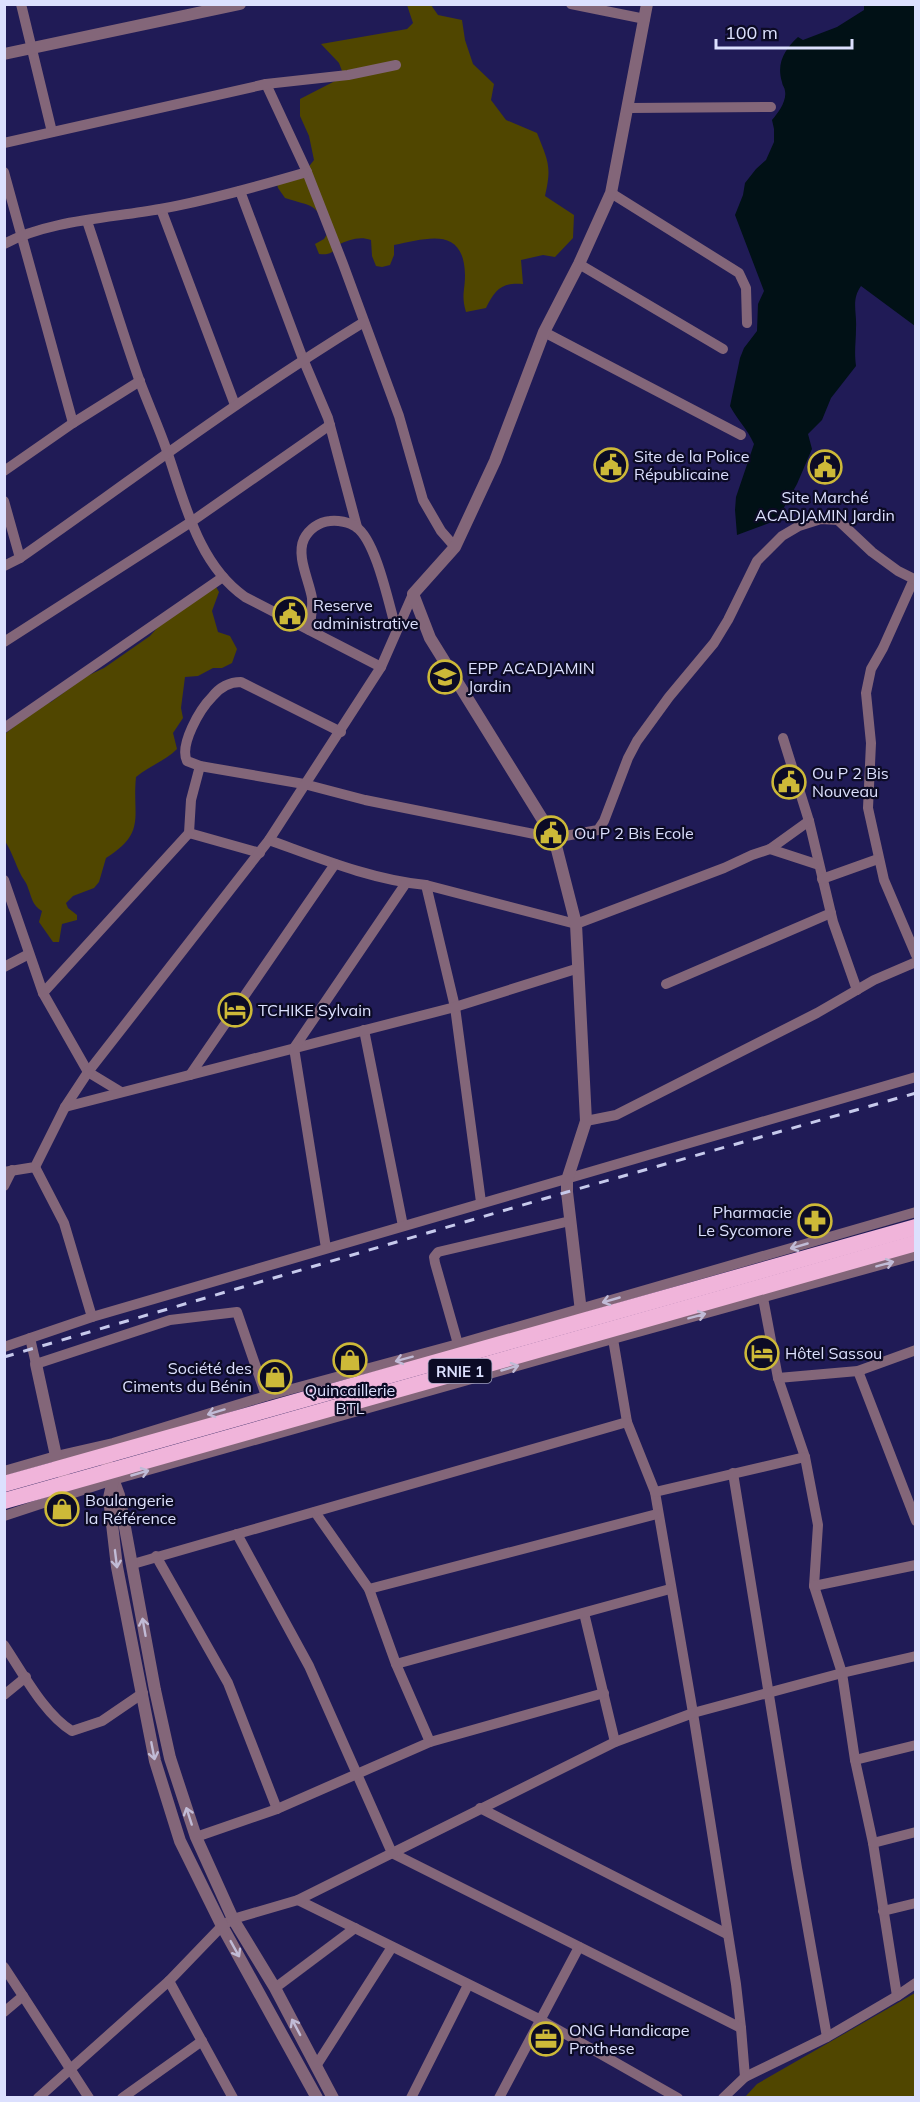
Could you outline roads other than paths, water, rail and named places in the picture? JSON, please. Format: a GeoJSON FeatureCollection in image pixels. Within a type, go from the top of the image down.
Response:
{"type":"FeatureCollection","features":[{"type":"Feature","properties":{"kind":"highway","name":"RNIE 1"},"geometry":{"type":"LineString","coordinates":[[108,1463],[581,1314],[915,1227]]}},
{"type":"Feature","properties":{"kind":"highway","name":"RNIE 1"},"geometry":{"type":"LineString","coordinates":[[4,1484],[61,1469],[108,1463],[915,1243]]}},
{"type":"Feature","properties":{"kind":"highway","name":"RNIE 1"},"geometry":{"type":"LineString","coordinates":[[4,1501],[61,1469]]}},
{"type":"Feature","properties":{"kind":"street"},"geometry":{"type":"LineString","coordinates":[[21,4],[52,132]]}},
{"type":"Feature","properties":{"kind":"street"},"geometry":{"type":"LineString","coordinates":[[4,54],[240,4]]}},
{"type":"Feature","properties":{"kind":"street"},"geometry":{"type":"LineString","coordinates":[[571,4],[645,19]]}},
{"type":"Feature","properties":{"kind":"street"},"geometry":{"type":"LineString","coordinates":[[35,1167],[65,1107],[88,1072],[260,854],[381,667],[413,594],[455,547],[495,461],[544,332],[579,264],[610,193],[647,4]]}},
{"type":"Feature","properties":{"kind":"street"},"geometry":{"type":"LineString","coordinates":[[4,143],[266,84],[348,75],[396,65]]}},
{"type":"Feature","properties":{"kind":"street"},"geometry":{"type":"LineString","coordinates":[[266,84],[307,172],[364,322],[399,416],[423,500],[441,531],[455,547]]}},
{"type":"Feature","properties":{"kind":"street"},"geometry":{"type":"LineString","coordinates":[[628,108],[771,107]]}},
{"type":"Feature","properties":{"kind":"street"},"geometry":{"type":"LineString","coordinates":[[4,172],[73,423]]}},
{"type":"Feature","properties":{"kind":"street"},"geometry":{"type":"LineString","coordinates":[[4,244],[21,235],[240,192],[307,172]]}},
{"type":"Feature","properties":{"kind":"street"},"geometry":{"type":"LineString","coordinates":[[240,192],[330,425],[357,527],[367,539],[376,558],[396,629]]}},
{"type":"Feature","properties":{"kind":"street"},"geometry":{"type":"LineString","coordinates":[[610,193],[740,273],[746,288],[747,323]]}},
{"type":"Feature","properties":{"kind":"street"},"geometry":{"type":"LineString","coordinates":[[161,209],[236,405]]}},
{"type":"Feature","properties":{"kind":"street"},"geometry":{"type":"LineString","coordinates":[[87,221],[140,381],[191,522],[223,577],[232,588],[245,597],[381,667]]}},
{"type":"Feature","properties":{"kind":"street"},"geometry":{"type":"LineString","coordinates":[[579,264],[723,349]]}},
{"type":"Feature","properties":{"kind":"street"},"geometry":{"type":"LineString","coordinates":[[4,566],[20,558],[303,359],[364,322]]}},
{"type":"Feature","properties":{"kind":"street"},"geometry":{"type":"LineString","coordinates":[[544,332],[741,435]]}},
{"type":"Feature","properties":{"kind":"street"},"geometry":{"type":"LineString","coordinates":[[4,471],[73,423],[140,381]]}},
{"type":"Feature","properties":{"kind":"street"},"geometry":{"type":"LineString","coordinates":[[4,642],[191,522],[330,425]]}},
{"type":"Feature","properties":{"kind":"street"},"geometry":{"type":"LineString","coordinates":[[4,501],[20,558]]}},
{"type":"Feature","properties":{"kind":"street"},"geometry":{"type":"LineString","coordinates":[[341,732],[241,682],[233,682],[212,695],[191,730],[184,752],[187,761],[200,766],[304,783],[365,800],[554,838],[598,830],[604,821],[628,758],[637,741],[669,697],[714,643],[757,561],[782,536],[810,523],[831,518],[843,524],[872,552],[898,571],[915,579],[871,669],[866,693],[871,743],[868,808],[878,859],[915,955]]}},
{"type":"Feature","properties":{"kind":"street"},"geometry":{"type":"LineString","coordinates":[[309,630],[312,603],[301,550],[304,540],[308,532],[322,523],[332,521],[357,527]]}},
{"type":"Feature","properties":{"kind":"street"},"geometry":{"type":"LineString","coordinates":[[4,728],[223,577]]}},
{"type":"Feature","properties":{"kind":"street"},"geometry":{"type":"LineString","coordinates":[[413,594],[430,638],[554,838],[576,924],[586,1121],[567,1180],[581,1314]]}},
{"type":"Feature","properties":{"kind":"street"},"geometry":{"type":"LineString","coordinates":[[783,738],[809,821],[831,913],[857,990]]}},
{"type":"Feature","properties":{"kind":"street"},"geometry":{"type":"LineString","coordinates":[[43,993],[189,833],[191,800],[200,766]]}},
{"type":"Feature","properties":{"kind":"street"},"geometry":{"type":"LineString","coordinates":[[269,840],[335,864],[576,924],[770,849],[809,821]]}},
{"type":"Feature","properties":{"kind":"street"},"geometry":{"type":"LineString","coordinates":[[189,833],[260,854]]}},
{"type":"Feature","properties":{"kind":"street"},"geometry":{"type":"LineString","coordinates":[[770,849],[819,865]]}},
{"type":"Feature","properties":{"kind":"street"},"geometry":{"type":"LineString","coordinates":[[822,879],[878,859]]}},
{"type":"Feature","properties":{"kind":"street"},"geometry":{"type":"LineString","coordinates":[[190,1075],[335,864]]}},
{"type":"Feature","properties":{"kind":"street"},"geometry":{"type":"LineString","coordinates":[[5,882],[43,993],[88,1072],[121,1092]]}},
{"type":"Feature","properties":{"kind":"street"},"geometry":{"type":"LineString","coordinates":[[326,1248],[294,1048],[406,883]]}},
{"type":"Feature","properties":{"kind":"street"},"geometry":{"type":"LineString","coordinates":[[426,885],[455,1007],[481,1202]]}},
{"type":"Feature","properties":{"kind":"street"},"geometry":{"type":"LineString","coordinates":[[666,984],[831,913]]}},
{"type":"Feature","properties":{"kind":"street"},"geometry":{"type":"LineString","coordinates":[[4,967],[29,954]]}},
{"type":"Feature","properties":{"kind":"street"},"geometry":{"type":"LineString","coordinates":[[586,1121],[616,1115],[817,1013],[874,980],[915,962]]}},
{"type":"Feature","properties":{"kind":"street"},"geometry":{"type":"LineString","coordinates":[[65,1107],[455,1007],[579,968]]}},
{"type":"Feature","properties":{"kind":"street"},"geometry":{"type":"LineString","coordinates":[[364,1030],[403,1226]]}},
{"type":"Feature","properties":{"kind":"street"},"geometry":{"type":"LineString","coordinates":[[4,1347],[92,1317],[915,1077]]}},
{"type":"Feature","properties":{"kind":"street"},"geometry":{"type":"LineString","coordinates":[[35,1167],[64,1223],[92,1317]]}},
{"type":"Feature","properties":{"kind":"street"},"geometry":{"type":"LineString","coordinates":[[4,1186],[8,1171],[35,1167]]}},
{"type":"Feature","properties":{"kind":"street"},"geometry":{"type":"LineString","coordinates":[[4,1516],[108,1463],[266,1396],[458,1344],[581,1314],[915,1212]]}},
{"type":"Feature","properties":{"kind":"street"},"geometry":{"type":"LineString","coordinates":[[458,1344],[435,1263],[434,1257],[438,1252],[570,1221]]}},
{"type":"Feature","properties":{"kind":"street"},"geometry":{"type":"LineString","coordinates":[[4,1472],[61,1469],[108,1463],[613,1339],[915,1256]]}},
{"type":"Feature","properties":{"kind":"street"},"geometry":{"type":"LineString","coordinates":[[763,1298],[778,1378],[805,1457],[818,1526],[814,1586],[842,1673],[855,1760],[873,1843],[897,1996]]}},
{"type":"Feature","properties":{"kind":"street"},"geometry":{"type":"LineString","coordinates":[[36,1364],[170,1320],[237,1312],[266,1396]]}},
{"type":"Feature","properties":{"kind":"street"},"geometry":{"type":"LineString","coordinates":[[30,1338],[61,1469]]}},
{"type":"Feature","properties":{"kind":"street"},"geometry":{"type":"LineString","coordinates":[[613,1339],[627,1422],[655,1492],[728,1934],[741,2028],[745,2077]]}},
{"type":"Feature","properties":{"kind":"street"},"geometry":{"type":"LineString","coordinates":[[778,1378],[858,1371],[915,1350]]}},
{"type":"Feature","properties":{"kind":"street"},"geometry":{"type":"LineString","coordinates":[[858,1371],[915,1521]]}},
{"type":"Feature","properties":{"kind":"street"},"geometry":{"type":"LineString","coordinates":[[133,1564],[627,1422]]}},
{"type":"Feature","properties":{"kind":"street"},"geometry":{"type":"LineString","coordinates":[[655,1492],[805,1457]]}},
{"type":"Feature","properties":{"kind":"street"},"geometry":{"type":"LineString","coordinates":[[108,1463],[119,1495],[170,1758],[196,1837],[233,1919],[275,1988],[333,2097]]}},
{"type":"Feature","properties":{"kind":"street"},"geometry":{"type":"LineString","coordinates":[[108,1463],[109,1498],[117,1567],[155,1761],[180,1841],[222,1926],[317,2097]]}},
{"type":"Feature","properties":{"kind":"street"},"geometry":{"type":"LineString","coordinates":[[733,1473],[797,1869],[827,2037]]}},
{"type":"Feature","properties":{"kind":"street"},"geometry":{"type":"LineString","coordinates":[[315,1512],[369,1588],[396,1664],[430,1742]]}},
{"type":"Feature","properties":{"kind":"street"},"geometry":{"type":"LineString","coordinates":[[369,1588],[657,1514]]}},
{"type":"Feature","properties":{"kind":"street"},"geometry":{"type":"LineString","coordinates":[[237,1534],[309,1666],[392,1853],[741,2028]]}},
{"type":"Feature","properties":{"kind":"street"},"geometry":{"type":"LineString","coordinates":[[156,1556],[228,1683],[277,1809]]}},
{"type":"Feature","properties":{"kind":"street"},"geometry":{"type":"LineString","coordinates":[[814,1586],[915,1565]]}},
{"type":"Feature","properties":{"kind":"street"},"geometry":{"type":"LineString","coordinates":[[396,1664],[670,1589]]}},
{"type":"Feature","properties":{"kind":"street"},"geometry":{"type":"LineString","coordinates":[[584,1613],[615,1742]]}},
{"type":"Feature","properties":{"kind":"street"},"geometry":{"type":"LineString","coordinates":[[4,1645],[61,1724],[72,1731],[102,1722],[142,1693]]}},
{"type":"Feature","properties":{"kind":"street"},"geometry":{"type":"LineString","coordinates":[[38,2097],[169,1981],[222,1926],[233,1919],[298,1900],[615,1742],[693,1713],[915,1656]]}},
{"type":"Feature","properties":{"kind":"street"},"geometry":{"type":"LineString","coordinates":[[4,1695],[26,1677]]}},
{"type":"Feature","properties":{"kind":"street"},"geometry":{"type":"LineString","coordinates":[[196,1837],[277,1809],[430,1742],[604,1693]]}},
{"type":"Feature","properties":{"kind":"street"},"geometry":{"type":"LineString","coordinates":[[855,1760],[915,1745]]}},
{"type":"Feature","properties":{"kind":"street"},"geometry":{"type":"LineString","coordinates":[[480,1808],[728,1934]]}},
{"type":"Feature","properties":{"kind":"street"},"geometry":{"type":"LineString","coordinates":[[873,1843],[915,1832]]}},
{"type":"Feature","properties":{"kind":"street"},"geometry":{"type":"LineString","coordinates":[[298,1900],[539,2019],[678,2097]]}},
{"type":"Feature","properties":{"kind":"street"},"geometry":{"type":"LineString","coordinates":[[883,1911],[915,1903]]}},
{"type":"Feature","properties":{"kind":"street"},"geometry":{"type":"LineString","coordinates":[[275,1988],[355,1928]]}},
{"type":"Feature","properties":{"kind":"street"},"geometry":{"type":"LineString","coordinates":[[316,2066],[392,1947]]}},
{"type":"Feature","properties":{"kind":"street"},"geometry":{"type":"LineString","coordinates":[[499,2097],[579,1947]]}},
{"type":"Feature","properties":{"kind":"street"},"geometry":{"type":"LineString","coordinates":[[4,1967],[89,2097]]}},
{"type":"Feature","properties":{"kind":"street"},"geometry":{"type":"LineString","coordinates":[[169,1981],[233,2097]]}},
{"type":"Feature","properties":{"kind":"street"},"geometry":{"type":"LineString","coordinates":[[723,2097],[745,2077],[827,2037],[915,1983]]}},
{"type":"Feature","properties":{"kind":"street"},"geometry":{"type":"LineString","coordinates":[[411,2097],[468,1985]]}},
{"type":"Feature","properties":{"kind":"street"},"geometry":{"type":"LineString","coordinates":[[4,2012],[23,1996]]}},
{"type":"Feature","properties":{"kind":"street"},"geometry":{"type":"LineString","coordinates":[[122,2097],[202,2041]]}},
{"type":"Feature","properties":{"kind":"railway"},"geometry":{"type":"LineString","coordinates":[[4,1357],[567,1192],[916,1093]]}},
{"type":"Feature","properties":{"kind":"place","name":"Site de la Police Républicaine"},"geometry":{"type":"Point","coordinates":[611,465]}},
{"type":"Feature","properties":{"kind":"place","name":"Site Marché ACADJAMIN Jardin"},"geometry":{"type":"Point","coordinates":[825,467]}},
{"type":"Feature","properties":{"kind":"place","name":"Reserve administrative"},"geometry":{"type":"Point","coordinates":[290,614]}},
{"type":"Feature","properties":{"kind":"place","name":"EPP ACADJAMIN Jardin"},"geometry":{"type":"Point","coordinates":[445,677]}},
{"type":"Feature","properties":{"kind":"place","name":"Ou P 2 Bis Nouveau"},"geometry":{"type":"Point","coordinates":[789,782]}},
{"type":"Feature","properties":{"kind":"place","name":"Ou P 2 Bis Ecole"},"geometry":{"type":"Point","coordinates":[551,833]}},
{"type":"Feature","properties":{"kind":"place","name":"TCHIKE Sylvain"},"geometry":{"type":"Point","coordinates":[235,1010]}},
{"type":"Feature","properties":{"kind":"place","name":"Pharmacie Le Sycomore"},"geometry":{"type":"Point","coordinates":[815,1221]}},
{"type":"Feature","properties":{"kind":"place","name":"Hôtel Sassou"},"geometry":{"type":"Point","coordinates":[762,1353]}},
{"type":"Feature","properties":{"kind":"place","name":"Quincaillerie BTL"},"geometry":{"type":"Point","coordinates":[350,1360]}},
{"type":"Feature","properties":{"kind":"place","name":"Société des Ciments du Bénin"},"geometry":{"type":"Point","coordinates":[275,1377]}},
{"type":"Feature","properties":{"kind":"place","name":"Boulangerie la Référence"},"geometry":{"type":"Point","coordinates":[62,1509]}},
{"type":"Feature","properties":{"kind":"place","name":"ONG Handicape Prothese"},"geometry":{"type":"Point","coordinates":[546,2039]}}]}
